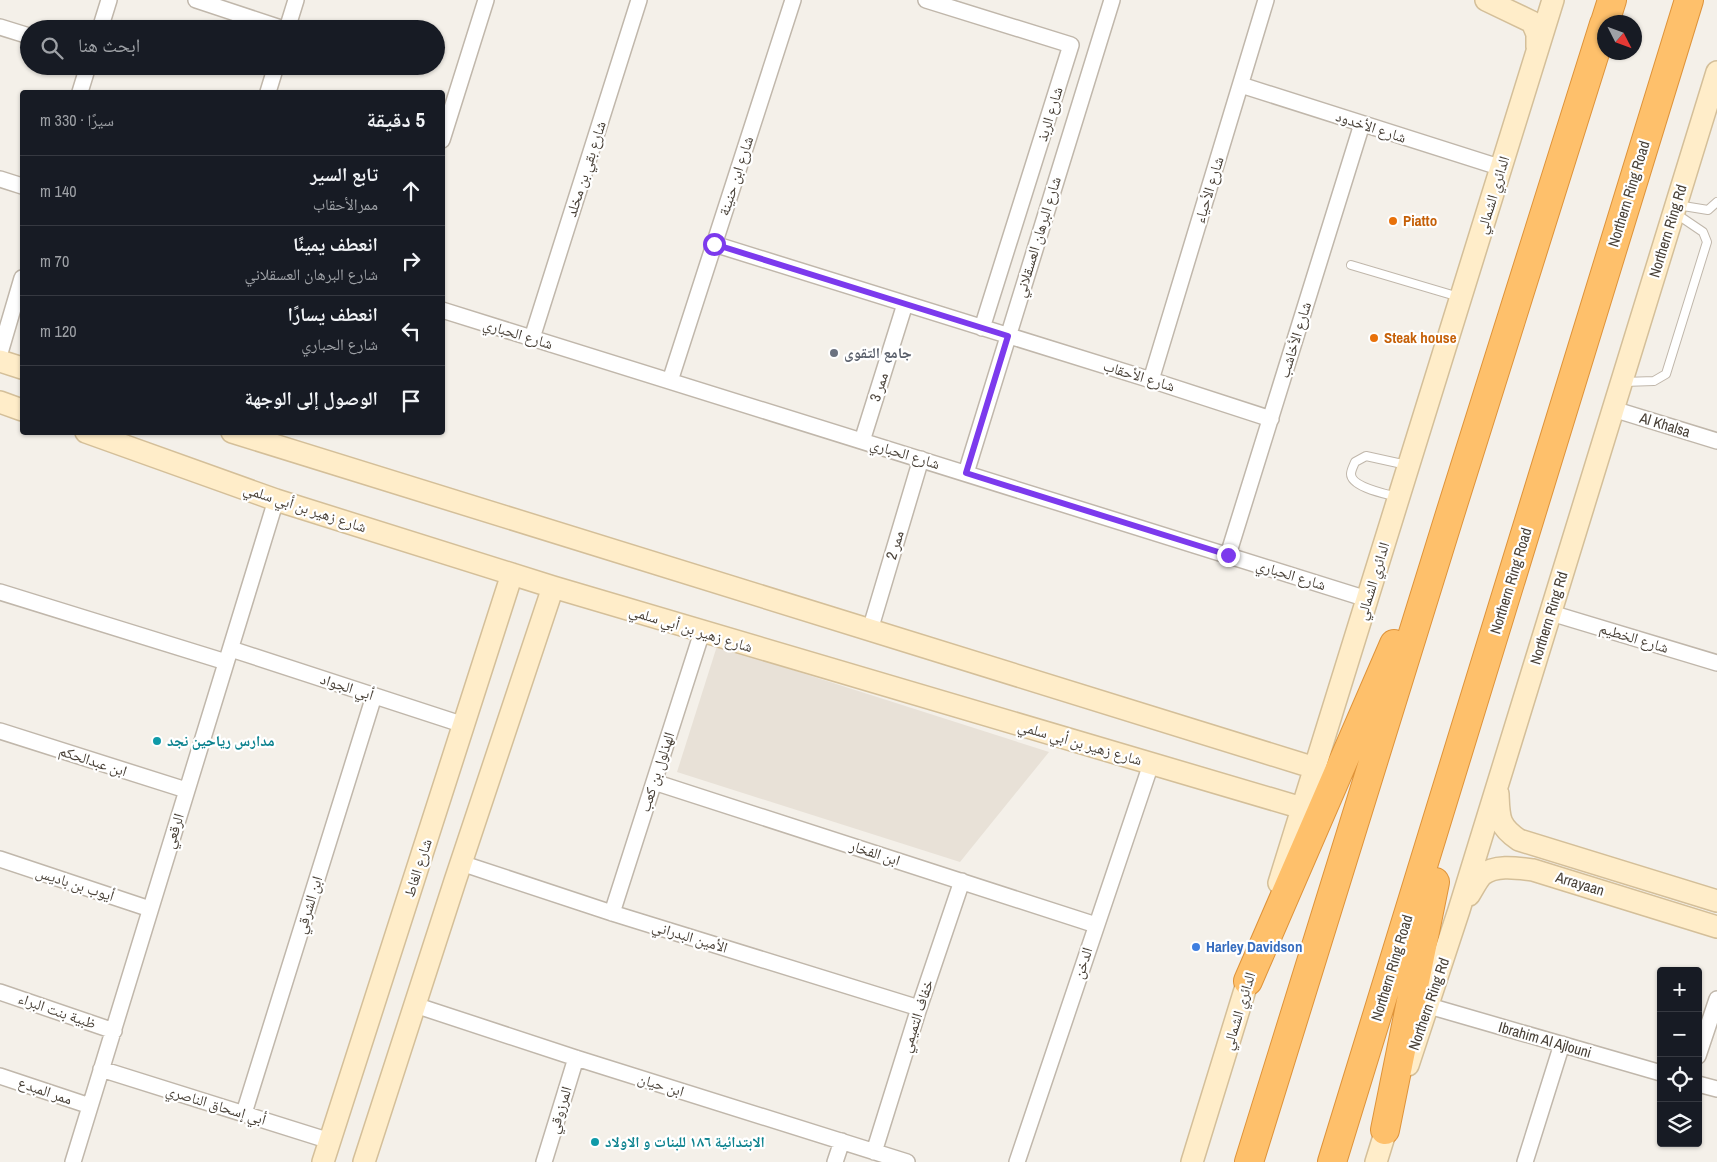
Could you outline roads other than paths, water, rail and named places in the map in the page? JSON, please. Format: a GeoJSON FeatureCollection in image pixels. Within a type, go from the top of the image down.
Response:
{"type":"FeatureCollection","features":[{"type":"Feature","properties":{"kind":"highway"},"geometry":{"type":"LineString","coordinates":[[1607,15],[1612,0]]}},
{"type":"Feature","properties":{"kind":"highway","name":"Northern Ring Road"},"geometry":{"type":"LineString","coordinates":[[1332,1162],[1689,0]]}},
{"type":"Feature","properties":{"kind":"highway"},"geometry":{"type":"LineString","coordinates":[[1249,1162],[1597,48]]}},
{"type":"Feature","properties":{"kind":"highway"},"geometry":{"type":"LineString","coordinates":[[1248,981],[1450,514]]}},
{"type":"Feature","properties":{"kind":"highway"},"geometry":{"type":"LineString","coordinates":[[1385,1130],[1466,730]]}},
{"type":"Feature","properties":{"kind":"street"},"geometry":{"type":"LineString","coordinates":[[102,20],[108,0]]}},
{"type":"Feature","properties":{"kind":"street"},"geometry":{"type":"LineString","coordinates":[[196,0],[257,20]]}},
{"type":"Feature","properties":{"kind":"street"},"geometry":{"type":"LineString","coordinates":[[288,20],[296,0]]}},
{"type":"Feature","properties":{"kind":"street"},"geometry":{"type":"LineString","coordinates":[[445,130],[486,0]]}},
{"type":"Feature","properties":{"kind":"street","name":"شارع بقي بن مخلد"},"geometry":{"type":"LineString","coordinates":[[532,338],[639,0]]}},
{"type":"Feature","properties":{"kind":"street","name":"شارع ابن حنينة"},"geometry":{"type":"LineString","coordinates":[[670,381],[793,0]]}},
{"type":"Feature","properties":{"kind":"street","name":"شارع الربذ"},"geometry":{"type":"LineString","coordinates":[[926,0],[1071,45],[982,328]]}},
{"type":"Feature","properties":{"kind":"street","name":"شارع البرهان العسقلاني"},"geometry":{"type":"LineString","coordinates":[[966,473],[1112,0]]}},
{"type":"Feature","properties":{"kind":"street","name":"شارع الأحياء"},"geometry":{"type":"LineString","coordinates":[[1151,380],[1242,85],[1266,0]]}},
{"type":"Feature","properties":{"kind":"street","name":"الدائري الشمالي"},"geometry":{"type":"LineString","coordinates":[[1192,1162],[1553,0]]}},
{"type":"Feature","properties":{"kind":"street"},"geometry":{"type":"LineString","coordinates":[[1499,1],[1532,22],[1537,34],[1536,55]]}},
{"type":"Feature","properties":{"kind":"street"},"geometry":{"type":"LineString","coordinates":[[0,27],[20,33]]}},
{"type":"Feature","properties":{"kind":"street","name":"Northern Ring Rd"},"geometry":{"type":"LineString","coordinates":[[1376,1162],[1385,1130],[1429,1006],[1497,783],[1552,613],[1717,72]]}},
{"type":"Feature","properties":{"kind":"street"},"geometry":{"type":"LineString","coordinates":[[81,90],[85,75]]}},
{"type":"Feature","properties":{"kind":"street"},"geometry":{"type":"LineString","coordinates":[[269,90],[273,75]]}},
{"type":"Feature","properties":{"kind":"street","name":"شارع الأخدود"},"geometry":{"type":"LineString","coordinates":[[1242,85],[1502,168]]}},
{"type":"Feature","properties":{"kind":"street","name":"شارع الأخاشب"},"geometry":{"type":"LineString","coordinates":[[1228,555],[1362,124]]}},
{"type":"Feature","properties":{"kind":"street"},"geometry":{"type":"LineString","coordinates":[[0,179],[20,185]]}},
{"type":"Feature","properties":{"kind":"street","name":"شارع الأحقاب"},"geometry":{"type":"LineString","coordinates":[[714,244],[1271,419]]}},
{"type":"Feature","properties":{"kind":"street"},"geometry":{"type":"LineString","coordinates":[[0,353],[20,285]]}},
{"type":"Feature","properties":{"kind":"street","name":"ممر 3"},"geometry":{"type":"LineString","coordinates":[[862,441],[905,304]]}},
{"type":"Feature","properties":{"kind":"street","name":"شارع الحباري"},"geometry":{"type":"LineString","coordinates":[[445,311],[1367,599]]}},
{"type":"Feature","properties":{"kind":"street"},"geometry":{"type":"LineString","coordinates":[[0,361],[20,367]]}},
{"type":"Feature","properties":{"kind":"street"},"geometry":{"type":"LineString","coordinates":[[0,402],[20,409]]}},
{"type":"Feature","properties":{"kind":"street","name":"Al Khalsa"},"geometry":{"type":"LineString","coordinates":[[1614,409],[1717,441]]}},
{"type":"Feature","properties":{"kind":"street","name":"شارع زهير بن أبي سلمي"},"geometry":{"type":"LineString","coordinates":[[94,435],[276,500],[553,587],[1302,808]]}},
{"type":"Feature","properties":{"kind":"street"},"geometry":{"type":"LineString","coordinates":[[242,435],[1315,768]]}},
{"type":"Feature","properties":{"kind":"street","name":"ممر 2"},"geometry":{"type":"LineString","coordinates":[[870,630],[921,459]]}},
{"type":"Feature","properties":{"kind":"street","name":"الرقعي"},"geometry":{"type":"LineString","coordinates":[[73,1162],[276,500]]}},
{"type":"Feature","properties":{"kind":"street","name":"شارع الغاط"},"geometry":{"type":"LineString","coordinates":[[323,1162],[512,574]]}},
{"type":"Feature","properties":{"kind":"street"},"geometry":{"type":"LineString","coordinates":[[364,1162],[460,863],[553,587]]}},
{"type":"Feature","properties":{"kind":"street","name":"أبي الجواد"},"geometry":{"type":"LineString","coordinates":[[0,592],[374,696],[464,725]]}},
{"type":"Feature","properties":{"kind":"street","name":"شارع الخطيم"},"geometry":{"type":"LineString","coordinates":[[1552,613],[1717,664]]}},
{"type":"Feature","properties":{"kind":"street","name":"الهذلول بن كعب"},"geometry":{"type":"LineString","coordinates":[[612,912],[702,632]]}},
{"type":"Feature","properties":{"kind":"street","name":"ابن الشرقي"},"geometry":{"type":"LineString","coordinates":[[244,1114],[374,696]]}},
{"type":"Feature","properties":{"kind":"street","name":"ابن عبدالحكم"},"geometry":{"type":"LineString","coordinates":[[0,731],[186,790]]}},
{"type":"Feature","properties":{"kind":"street","name":"الدخن"},"geometry":{"type":"LineString","coordinates":[[1017,1162],[1151,764]]}},
{"type":"Feature","properties":{"kind":"street","name":"ابن الفخار"},"geometry":{"type":"LineString","coordinates":[[654,782],[1096,925]]}},
{"type":"Feature","properties":{"kind":"street","name":"Arrayaan"},"geometry":{"type":"LineString","coordinates":[[1497,783],[1499,818],[1507,832],[1519,840],[1717,901]]}},
{"type":"Feature","properties":{"kind":"street"},"geometry":{"type":"LineString","coordinates":[[1518,868],[1526,842]]}},
{"type":"Feature","properties":{"kind":"street","name":"أيوب بن باديس"},"geometry":{"type":"LineString","coordinates":[[0,860],[150,909]]}},
{"type":"Feature","properties":{"kind":"street","name":"الأمين البدراني"},"geometry":{"type":"LineString","coordinates":[[460,863],[919,1008]]}},
{"type":"Feature","properties":{"kind":"street","name":"Arrayaan"},"geometry":{"type":"LineString","coordinates":[[1459,910],[1482,875],[1491,870],[1507,867],[1533,870],[1717,927]]}},
{"type":"Feature","properties":{"kind":"street","name":"خفاف التميمي"},"geometry":{"type":"LineString","coordinates":[[874,1152],[919,1008],[962,881]]}},
{"type":"Feature","properties":{"kind":"street","name":"ظبية بنت البراء"},"geometry":{"type":"LineString","coordinates":[[0,992],[114,1031]]}},
{"type":"Feature","properties":{"kind":"street"},"geometry":{"type":"LineString","coordinates":[[1702,1044],[1717,999]]}},
{"type":"Feature","properties":{"kind":"street","name":"ابن حيان"},"geometry":{"type":"LineString","coordinates":[[415,1004],[576,1058],[907,1162]]}},
{"type":"Feature","properties":{"kind":"street","name":"Ibrahim Al Ajlouni"},"geometry":{"type":"LineString","coordinates":[[1429,1006],[1657,1072]]}},
{"type":"Feature","properties":{"kind":"street"},"geometry":{"type":"LineString","coordinates":[[1525,1162],[1562,1044]]}},
{"type":"Feature","properties":{"kind":"street","name":"المرزوقي"},"geometry":{"type":"LineString","coordinates":[[544,1162],[576,1058]]}},
{"type":"Feature","properties":{"kind":"street","name":"أبي إسحاق الناصري"},"geometry":{"type":"LineString","coordinates":[[101,1069],[330,1141]]}},
{"type":"Feature","properties":{"kind":"street","name":"ممر المبدع"},"geometry":{"type":"LineString","coordinates":[[0,1076],[90,1106]]}},
{"type":"Feature","properties":{"kind":"street"},"geometry":{"type":"LineString","coordinates":[[1702,1085],[1717,1090]]}},
{"type":"Feature","properties":{"kind":"street"},"geometry":{"type":"LineString","coordinates":[[835,1162],[842,1141]]}},
{"type":"Feature","properties":{"kind":"lane"},"geometry":{"type":"LineString","coordinates":[[1675,209],[1708,210],[1717,202]]}},
{"type":"Feature","properties":{"kind":"lane"},"geometry":{"type":"LineString","coordinates":[[1622,382],[1654,381],[1666,374],[1701,266],[1707,242],[1703,232],[1675,209]]}},
{"type":"Feature","properties":{"kind":"lane"},"geometry":{"type":"LineString","coordinates":[[1351,265],[1461,298]]}},
{"type":"Feature","properties":{"kind":"lane"},"geometry":{"type":"LineString","coordinates":[[1399,498],[1358,485],[1353,480],[1351,474],[1355,462],[1360,457],[1366,456],[1409,466]]}},
{"type":"Feature","properties":{"kind":"place","name":"Piatto"},"geometry":{"type":"Point","coordinates":[1393,221]}},
{"type":"Feature","properties":{"kind":"place","name":"Steak house"},"geometry":{"type":"Point","coordinates":[1374,338]}},
{"type":"Feature","properties":{"kind":"place","name":"جامع التقوى"},"geometry":{"type":"Point","coordinates":[834,353]}},
{"type":"Feature","properties":{"kind":"place","name":"مدارس رياحين نجد"},"geometry":{"type":"Point","coordinates":[157,741]}},
{"type":"Feature","properties":{"kind":"place","name":"Harley Davidson"},"geometry":{"type":"Point","coordinates":[1196,947]}},
{"type":"Feature","properties":{"kind":"place","name":"الابتدائية ١٨٦ للبنات و الاولاد"},"geometry":{"type":"Point","coordinates":[595,1142]}}]}
